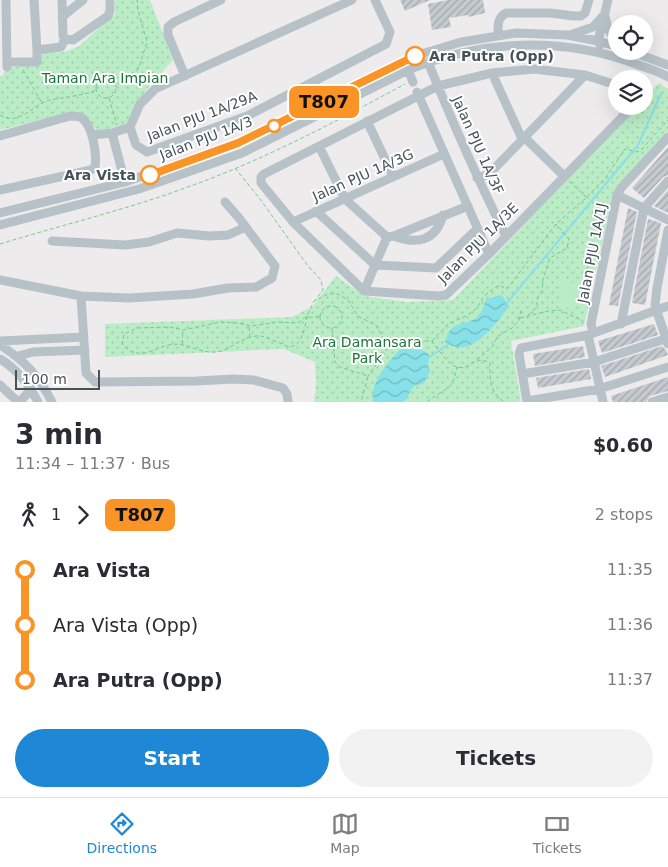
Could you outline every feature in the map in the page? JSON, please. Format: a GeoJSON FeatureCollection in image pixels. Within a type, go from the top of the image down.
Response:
{"type":"FeatureCollection","features":[{"type":"Feature","properties":{"kind":"street"},"geometry":{"type":"LineString","coordinates":[[4,5],[3,31],[7,65],[37,62],[34,0]]}},
{"type":"Feature","properties":{"kind":"street"},"geometry":{"type":"LineString","coordinates":[[62,0],[63,36],[66,40]]}},
{"type":"Feature","properties":{"kind":"street"},"geometry":{"type":"LineString","coordinates":[[62,17],[83,0]]}},
{"type":"Feature","properties":{"kind":"street"},"geometry":{"type":"LineString","coordinates":[[66,40],[73,40],[108,16],[110,0]]}},
{"type":"Feature","properties":{"kind":"street"},"geometry":{"type":"LineString","coordinates":[[184,76],[168,35],[168,27],[174,22],[221,0]]}},
{"type":"Feature","properties":{"kind":"street"},"geometry":{"type":"LineString","coordinates":[[92,135],[115,132],[130,127],[140,104],[155,89],[352,0]]}},
{"type":"Feature","properties":{"kind":"street","name":"Jalan PJU 1A/29A"},"geometry":{"type":"LineString","coordinates":[[130,127],[136,145],[147,152],[256,112],[386,44],[390,32],[375,0]]}},
{"type":"Feature","properties":{"kind":"street"},"geometry":{"type":"LineString","coordinates":[[498,36],[498,22],[501,16],[506,13],[550,13],[581,16],[586,12],[589,0]]}},
{"type":"Feature","properties":{"kind":"street"},"geometry":{"type":"LineString","coordinates":[[608,0],[598,41],[608,52]]}},
{"type":"Feature","properties":{"kind":"street"},"geometry":{"type":"LineString","coordinates":[[567,35],[593,27],[605,14]]}},
{"type":"Feature","properties":{"kind":"street"},"geometry":{"type":"LineString","coordinates":[[605,14],[608,29]]}},
{"type":"Feature","properties":{"kind":"street","name":"Jalan PJU 1A/3"},"geometry":{"type":"LineString","coordinates":[[0,213],[125,182],[238,143],[415,56],[461,42],[516,33],[567,35],[608,44]]}},
{"type":"Feature","properties":{"kind":"street"},"geometry":{"type":"LineString","coordinates":[[37,50],[62,48],[66,40]]}},
{"type":"Feature","properties":{"kind":"street","name":"Jalan PJU 1A/3"},"geometry":{"type":"LineString","coordinates":[[0,224],[139,189],[242,153],[408,70],[465,51],[518,44],[559,46],[608,55]]}},
{"type":"Feature","properties":{"kind":"street","name":"Jalan PJU 1A/3"},"geometry":{"type":"LineString","coordinates":[[623,60],[668,77]]}},
{"type":"Feature","properties":{"kind":"street"},"geometry":{"type":"LineString","coordinates":[[653,60],[668,66]]}},
{"type":"Feature","properties":{"kind":"street","name":"Jalan PJU 1A/3F"},"geometry":{"type":"LineString","coordinates":[[426,63],[477,178],[506,236]]}},
{"type":"Feature","properties":{"kind":"street"},"geometry":{"type":"LineString","coordinates":[[468,206],[391,236],[375,265],[364,291],[294,222],[261,183],[261,177],[418,94],[492,73],[534,69],[585,75],[608,82]]}},
{"type":"Feature","properties":{"kind":"street"},"geometry":{"type":"LineString","coordinates":[[408,70],[413,82]]}},
{"type":"Feature","properties":{"kind":"street"},"geometry":{"type":"LineString","coordinates":[[492,73],[523,138],[564,176]]}},
{"type":"Feature","properties":{"kind":"street"},"geometry":{"type":"LineString","coordinates":[[477,178],[489,174],[585,75]]}},
{"type":"Feature","properties":{"kind":"street"},"geometry":{"type":"LineString","coordinates":[[418,94],[489,254]]}},
{"type":"Feature","properties":{"kind":"street","name":"Jalan PJU 1A/3E"},"geometry":{"type":"LineString","coordinates":[[364,291],[446,295],[489,254],[624,115]]}},
{"type":"Feature","properties":{"kind":"street"},"geometry":{"type":"LineString","coordinates":[[0,136],[70,116],[76,116],[82,119],[92,135],[96,162],[95,167],[91,170],[0,190]]}},
{"type":"Feature","properties":{"kind":"street"},"geometry":{"type":"LineString","coordinates":[[367,121],[393,176]]}},
{"type":"Feature","properties":{"kind":"street"},"geometry":{"type":"LineString","coordinates":[[115,132],[125,182]]}},
{"type":"Feature","properties":{"kind":"street","name":"Jalan PJU 1A/1J"},"geometry":{"type":"LineString","coordinates":[[591,331],[617,195],[621,188],[668,137]]}},
{"type":"Feature","properties":{"kind":"street"},"geometry":{"type":"LineString","coordinates":[[319,146],[345,199],[391,236],[406,241],[426,239],[438,228],[444,215]]}},
{"type":"Feature","properties":{"kind":"street","name":"Jalan PJU 1A/3G"},"geometry":{"type":"LineString","coordinates":[[294,222],[444,154]]}},
{"type":"Feature","properties":{"kind":"street"},"geometry":{"type":"LineString","coordinates":[[621,324],[644,208],[668,181]]}},
{"type":"Feature","properties":{"kind":"street"},"geometry":{"type":"LineString","coordinates":[[617,195],[668,220]]}},
{"type":"Feature","properties":{"kind":"street"},"geometry":{"type":"LineString","coordinates":[[0,280],[81,296],[129,298],[193,294],[228,288],[256,287],[272,278],[275,266],[225,202]]}},
{"type":"Feature","properties":{"kind":"street"},"geometry":{"type":"LineString","coordinates":[[316,211],[375,265],[436,268],[478,228]]}},
{"type":"Feature","properties":{"kind":"street"},"geometry":{"type":"LineString","coordinates":[[52,241],[125,245],[149,242],[177,234],[228,235],[246,227]]}},
{"type":"Feature","properties":{"kind":"street"},"geometry":{"type":"LineString","coordinates":[[522,374],[594,362],[667,340],[656,312],[656,288],[668,230]]}},
{"type":"Feature","properties":{"kind":"street"},"geometry":{"type":"LineString","coordinates":[[81,296],[86,375],[98,383],[254,380],[283,388],[287,394],[288,402]]}},
{"type":"Feature","properties":{"kind":"street"},"geometry":{"type":"LineString","coordinates":[[668,306],[621,324],[521,348],[519,354],[527,401],[599,389],[668,367]]}},
{"type":"Feature","properties":{"kind":"street"},"geometry":{"type":"LineString","coordinates":[[591,331],[594,362],[603,402]]}},
{"type":"Feature","properties":{"kind":"street"},"geometry":{"type":"LineString","coordinates":[[0,341],[84,337]]}},
{"type":"Feature","properties":{"kind":"street"},"geometry":{"type":"LineString","coordinates":[[0,345],[18,356],[38,378],[52,402]]}},
{"type":"Feature","properties":{"kind":"street"},"geometry":{"type":"LineString","coordinates":[[18,356],[33,352],[85,350]]}},
{"type":"Feature","properties":{"kind":"street"},"geometry":{"type":"LineString","coordinates":[[0,358],[11,366],[31,389],[38,402]]}},
{"type":"Feature","properties":{"kind":"street"},"geometry":{"type":"LineString","coordinates":[[0,385],[19,402],[31,389]]}},
{"type":"Feature","properties":{"kind":"street"},"geometry":{"type":"LineString","coordinates":[[652,402],[668,397]]}},
{"type":"Feature","properties":{"kind":"path"},"geometry":{"type":"LineString","coordinates":[[115,85],[135,74],[147,42],[137,0]]}},
{"type":"Feature","properties":{"kind":"path"},"geometry":{"type":"LineString","coordinates":[[28,76],[42,103]]}},
{"type":"Feature","properties":{"kind":"path"},"geometry":{"type":"LineString","coordinates":[[103,78],[111,79],[115,85],[115,92],[109,97],[102,96],[97,90],[97,83],[103,78]]}},
{"type":"Feature","properties":{"kind":"path"},"geometry":{"type":"LineString","coordinates":[[0,115],[10,119],[28,113],[49,100],[80,96],[97,90]]}},
{"type":"Feature","properties":{"kind":"path"},"geometry":{"type":"LineString","coordinates":[[109,97],[115,132]]}},
{"type":"Feature","properties":{"kind":"path"},"geometry":{"type":"LineString","coordinates":[[361,402],[368,376],[388,348],[395,342],[403,340],[432,341],[448,324],[468,315],[477,308],[484,296],[499,285],[507,290],[556,224],[586,198],[606,177],[625,150],[636,152],[642,149],[668,120]]}},
{"type":"Feature","properties":{"kind":"path"},"geometry":{"type":"LineString","coordinates":[[235,168],[260,198],[308,266],[321,280],[323,290],[314,301],[307,316],[301,338],[294,347],[289,347],[261,336],[250,338],[221,351],[213,352],[204,352],[182,344],[165,346],[148,353],[137,354],[129,351],[122,344],[124,334],[137,328],[170,327],[183,330],[220,322],[249,325],[265,325],[277,322],[298,323],[307,316]]}},
{"type":"Feature","properties":{"kind":"path"},"geometry":{"type":"LineString","coordinates":[[564,176],[586,198]]}},
{"type":"Feature","properties":{"kind":"path"},"geometry":{"type":"LineString","coordinates":[[528,315],[537,307],[538,295],[542,291],[543,280],[550,258],[568,248],[569,239],[556,224]]}},
{"type":"Feature","properties":{"kind":"path"},"geometry":{"type":"LineString","coordinates":[[314,301],[328,294],[338,294],[348,300],[358,316],[377,326],[388,348]]}},
{"type":"Feature","properties":{"kind":"path"},"geometry":{"type":"LineString","coordinates":[[328,306],[335,306],[341,312],[342,319],[338,326],[332,328],[323,325],[319,316],[322,309],[328,306]]}},
{"type":"Feature","properties":{"kind":"path"},"geometry":{"type":"LineString","coordinates":[[520,318],[521,310]]}},
{"type":"Feature","properties":{"kind":"path"},"geometry":{"type":"LineString","coordinates":[[432,341],[457,367],[466,367],[492,346],[498,336],[512,328],[520,318],[528,315],[560,310],[591,331]]}},
{"type":"Feature","properties":{"kind":"path"},"geometry":{"type":"LineString","coordinates":[[307,316],[313,318],[319,316]]}},
{"type":"Feature","properties":{"kind":"path"},"geometry":{"type":"LineString","coordinates":[[249,325],[250,338]]}},
{"type":"Feature","properties":{"kind":"path"},"geometry":{"type":"LineString","coordinates":[[332,328],[335,362],[340,367],[368,376]]}},
{"type":"Feature","properties":{"kind":"path"},"geometry":{"type":"LineString","coordinates":[[182,344],[183,330]]}},
{"type":"Feature","properties":{"kind":"path"},"geometry":{"type":"LineString","coordinates":[[477,360],[490,363],[490,380],[493,391],[497,397],[505,402]]}},
{"type":"Feature","properties":{"kind":"path"},"geometry":{"type":"LineString","coordinates":[[428,402],[447,390],[454,381],[457,367]]}},
{"type":"Feature","properties":{"kind":"green space","name":"Taman Ara Impian"},"geometry":{"type":"Polygon","coordinates":[[[115,0],[150,0],[173,60],[146,90],[127,123],[97,131],[84,114],[60,115],[0,130],[0,76],[2,76],[7,68],[36,64],[40,53],[64,52],[78,47],[115,14],[115,0]]]}},
{"type":"Feature","properties":{"kind":"green space","name":"Ara Damansara Park"},"geometry":{"type":"Polygon","coordinates":[[[659,83],[668,89],[668,131],[613,192],[584,326],[511,341],[521,402],[314,402],[316,383],[315,362],[284,349],[105,357],[105,324],[292,317],[313,306],[336,276],[364,296],[407,302],[453,300],[628,115],[653,115],[653,89],[659,83]]]}},
{"type":"Feature","properties":{"kind":"green space"},"geometry":{"type":"Polygon","coordinates":[[[561,281],[577,283],[573,308],[558,306],[561,281]]]}},
{"type":"Feature","properties":{"kind":"water"},"geometry":{"type":"Polygon","coordinates":[[[502,295],[509,307],[483,336],[471,345],[462,347],[445,343],[450,330],[477,317],[482,311],[486,299],[502,295]]]}},
{"type":"Feature","properties":{"kind":"water"},"geometry":{"type":"Polygon","coordinates":[[[401,348],[422,350],[429,354],[428,366],[430,371],[424,383],[414,386],[404,402],[373,402],[374,387],[377,380],[401,348]]]}},
{"type":"Feature","properties":{"kind":"building"},"geometry":{"type":"Polygon","coordinates":[[[400,0],[430,0],[405,11],[400,0]]]}},
{"type":"Feature","properties":{"kind":"building"},"geometry":{"type":"Polygon","coordinates":[[[448,0],[483,0],[485,13],[468,17],[468,15],[449,18],[451,27],[432,30],[428,4],[448,0]]]}},
{"type":"Feature","properties":{"kind":"building"},"geometry":{"type":"Polygon","coordinates":[[[668,147],[668,175],[663,177],[644,198],[632,188],[668,147]]]}},
{"type":"Feature","properties":{"kind":"building"},"geometry":{"type":"Polygon","coordinates":[[[668,190],[668,213],[654,206],[668,190]]]}},
{"type":"Feature","properties":{"kind":"building"},"geometry":{"type":"Polygon","coordinates":[[[628,208],[637,212],[618,306],[609,305],[628,208]]]}},
{"type":"Feature","properties":{"kind":"building"},"geometry":{"type":"Polygon","coordinates":[[[648,219],[661,223],[645,305],[632,303],[648,219]]]}},
{"type":"Feature","properties":{"kind":"building"},"geometry":{"type":"Polygon","coordinates":[[[654,324],[658,335],[602,353],[598,341],[654,324]]]}},
{"type":"Feature","properties":{"kind":"building"},"geometry":{"type":"Polygon","coordinates":[[[583,346],[585,357],[535,366],[533,354],[583,346]]]}},
{"type":"Feature","properties":{"kind":"building"},"geometry":{"type":"Polygon","coordinates":[[[662,346],[668,355],[605,377],[601,366],[662,346]]]}},
{"type":"Feature","properties":{"kind":"building"},"geometry":{"type":"Polygon","coordinates":[[[589,369],[591,379],[538,388],[536,378],[589,369]]]}},
{"type":"Feature","properties":{"kind":"building"},"geometry":{"type":"Polygon","coordinates":[[[668,377],[668,391],[650,396],[646,402],[613,402],[611,396],[668,377]]]}},
{"type":"Feature","properties":{"kind":"waterway"},"geometry":{"type":"LineString","coordinates":[[506,304],[638,145],[661,94]]}},
{"type":"Feature","properties":{"kind":"waterway"},"geometry":{"type":"LineString","coordinates":[[428,358],[449,344]]}},
{"type":"Feature","properties":{"kind":"bus line","name":"T807"},"geometry":{"type":"LineString","coordinates":[[150,175],[238,143],[415,56]]}},
{"type":"Feature","properties":{"kind":"place","name":"Ara Putra (Opp)"},"geometry":{"type":"Point","coordinates":[415,56]}},
{"type":"Feature","properties":{"kind":"place","name":"Ara Vista"},"geometry":{"type":"Point","coordinates":[150,175]}}]}
